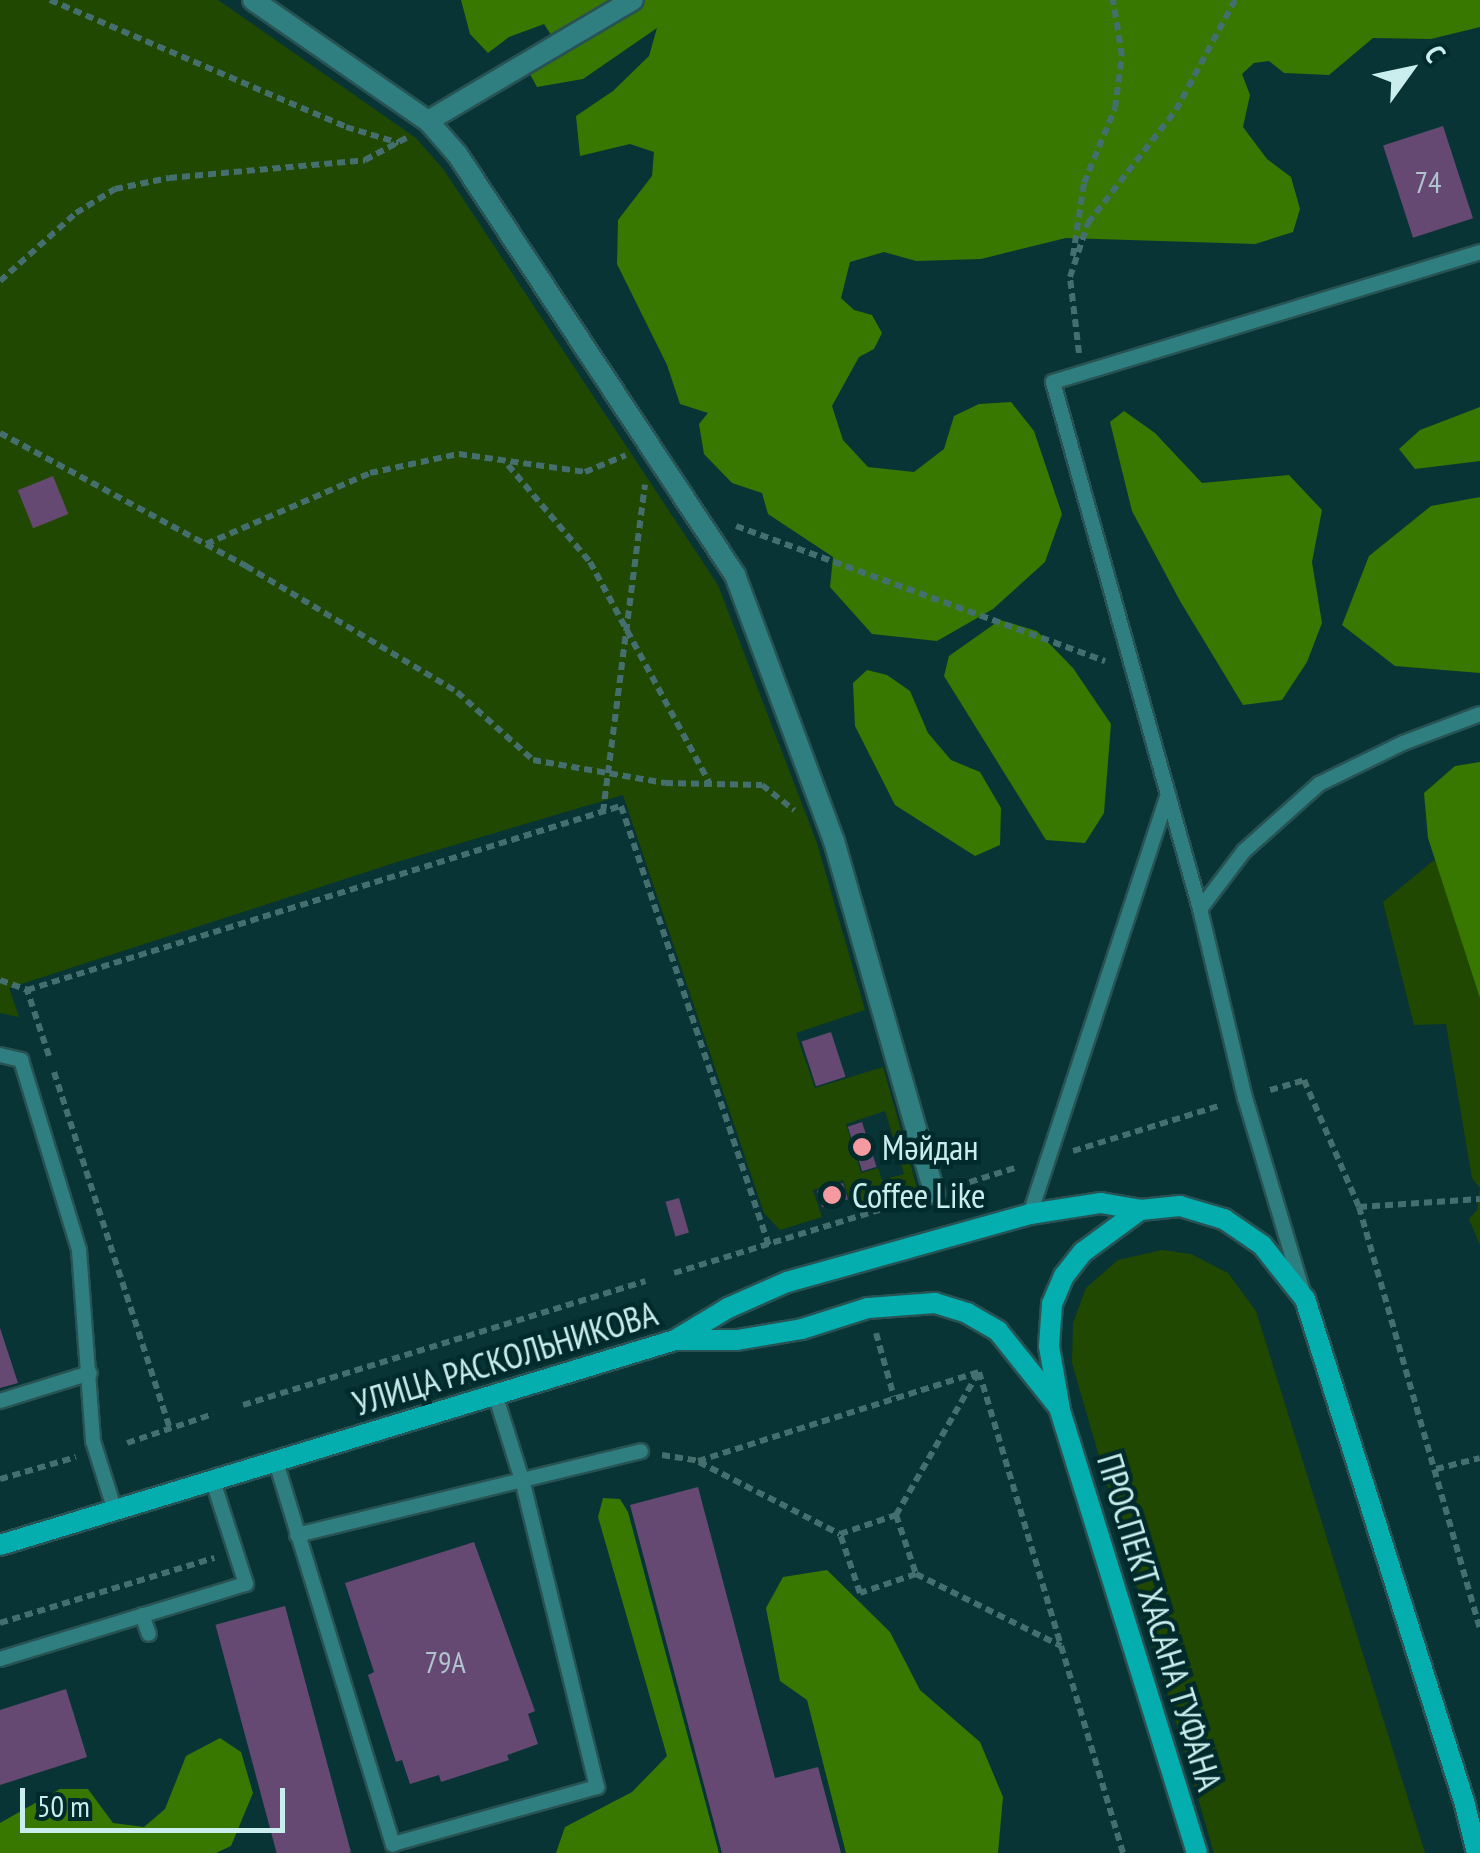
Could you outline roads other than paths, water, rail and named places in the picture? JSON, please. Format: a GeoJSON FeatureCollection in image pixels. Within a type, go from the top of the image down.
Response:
{"type":"FeatureCollection","features":[{"type":"Feature","properties":{"kind":"street"},"geometry":{"type":"LineString","coordinates":[[252,0],[428,121],[457,154],[736,575],[834,841],[934,1194]]}},
{"type":"Feature","properties":{"kind":"street"},"geometry":{"type":"LineString","coordinates":[[428,121],[633,0]]}},
{"type":"Feature","properties":{"kind":"street","name":"УЛИЦА РАСКОЛЬНИКОВА"},"geometry":{"type":"LineString","coordinates":[[0,1545],[676,1340],[728,1308],[787,1282],[1030,1214],[1101,1202],[1140,1210],[1180,1206],[1224,1219],[1262,1245],[1305,1299]]}},
{"type":"Feature","properties":{"kind":"street"},"geometry":{"type":"LineString","coordinates":[[1060,1410],[1050,1346],[1052,1304],[1082,1252],[1140,1210]]}},
{"type":"Feature","properties":{"kind":"street"},"geometry":{"type":"LineString","coordinates":[[1305,1299],[1464,1801],[1477,1853]]}},
{"type":"Feature","properties":{"kind":"street"},"geometry":{"type":"LineString","coordinates":[[676,1340],[737,1340],[802,1328],[868,1308],[935,1303],[966,1313],[998,1332],[1060,1410]]}},
{"type":"Feature","properties":{"kind":"street","name":"ПРОСПЕКТ ХАСАНА ТУФАНА"},"geometry":{"type":"LineString","coordinates":[[1060,1410],[1197,1853]]}},
{"type":"Feature","properties":{"kind":"lane"},"geometry":{"type":"LineString","coordinates":[[1305,1299],[1245,1098],[1200,909],[1053,382],[1480,252]]}},
{"type":"Feature","properties":{"kind":"lane"},"geometry":{"type":"LineString","coordinates":[[1200,909],[1244,850],[1319,784],[1403,742],[1480,714]]}},
{"type":"Feature","properties":{"kind":"lane"},"geometry":{"type":"LineString","coordinates":[[1030,1214],[1168,794]]}},
{"type":"Feature","properties":{"kind":"lane"},"geometry":{"type":"LineString","coordinates":[[0,1055],[21,1060],[79,1250],[93,1441],[115,1511]]}},
{"type":"Feature","properties":{"kind":"lane"},"geometry":{"type":"LineString","coordinates":[[0,1401],[90,1373]]}},
{"type":"Feature","properties":{"kind":"lane"},"geometry":{"type":"LineString","coordinates":[[276,1462],[394,1844],[597,1788],[522,1480],[496,1397]]}},
{"type":"Feature","properties":{"kind":"lane"},"geometry":{"type":"LineString","coordinates":[[297,1535],[641,1451]]}},
{"type":"Feature","properties":{"kind":"lane"},"geometry":{"type":"LineString","coordinates":[[0,1659],[246,1584],[213,1482]]}},
{"type":"Feature","properties":{"kind":"lane"},"geometry":{"type":"LineString","coordinates":[[142,1615],[149,1634]]}},
{"type":"Feature","properties":{"kind":"place","name":"Мәйдан"},"geometry":{"type":"Point","coordinates":[862,1147]}},
{"type":"Feature","properties":{"kind":"place","name":"Coffee Like"},"geometry":{"type":"Point","coordinates":[832,1195]}}]}
